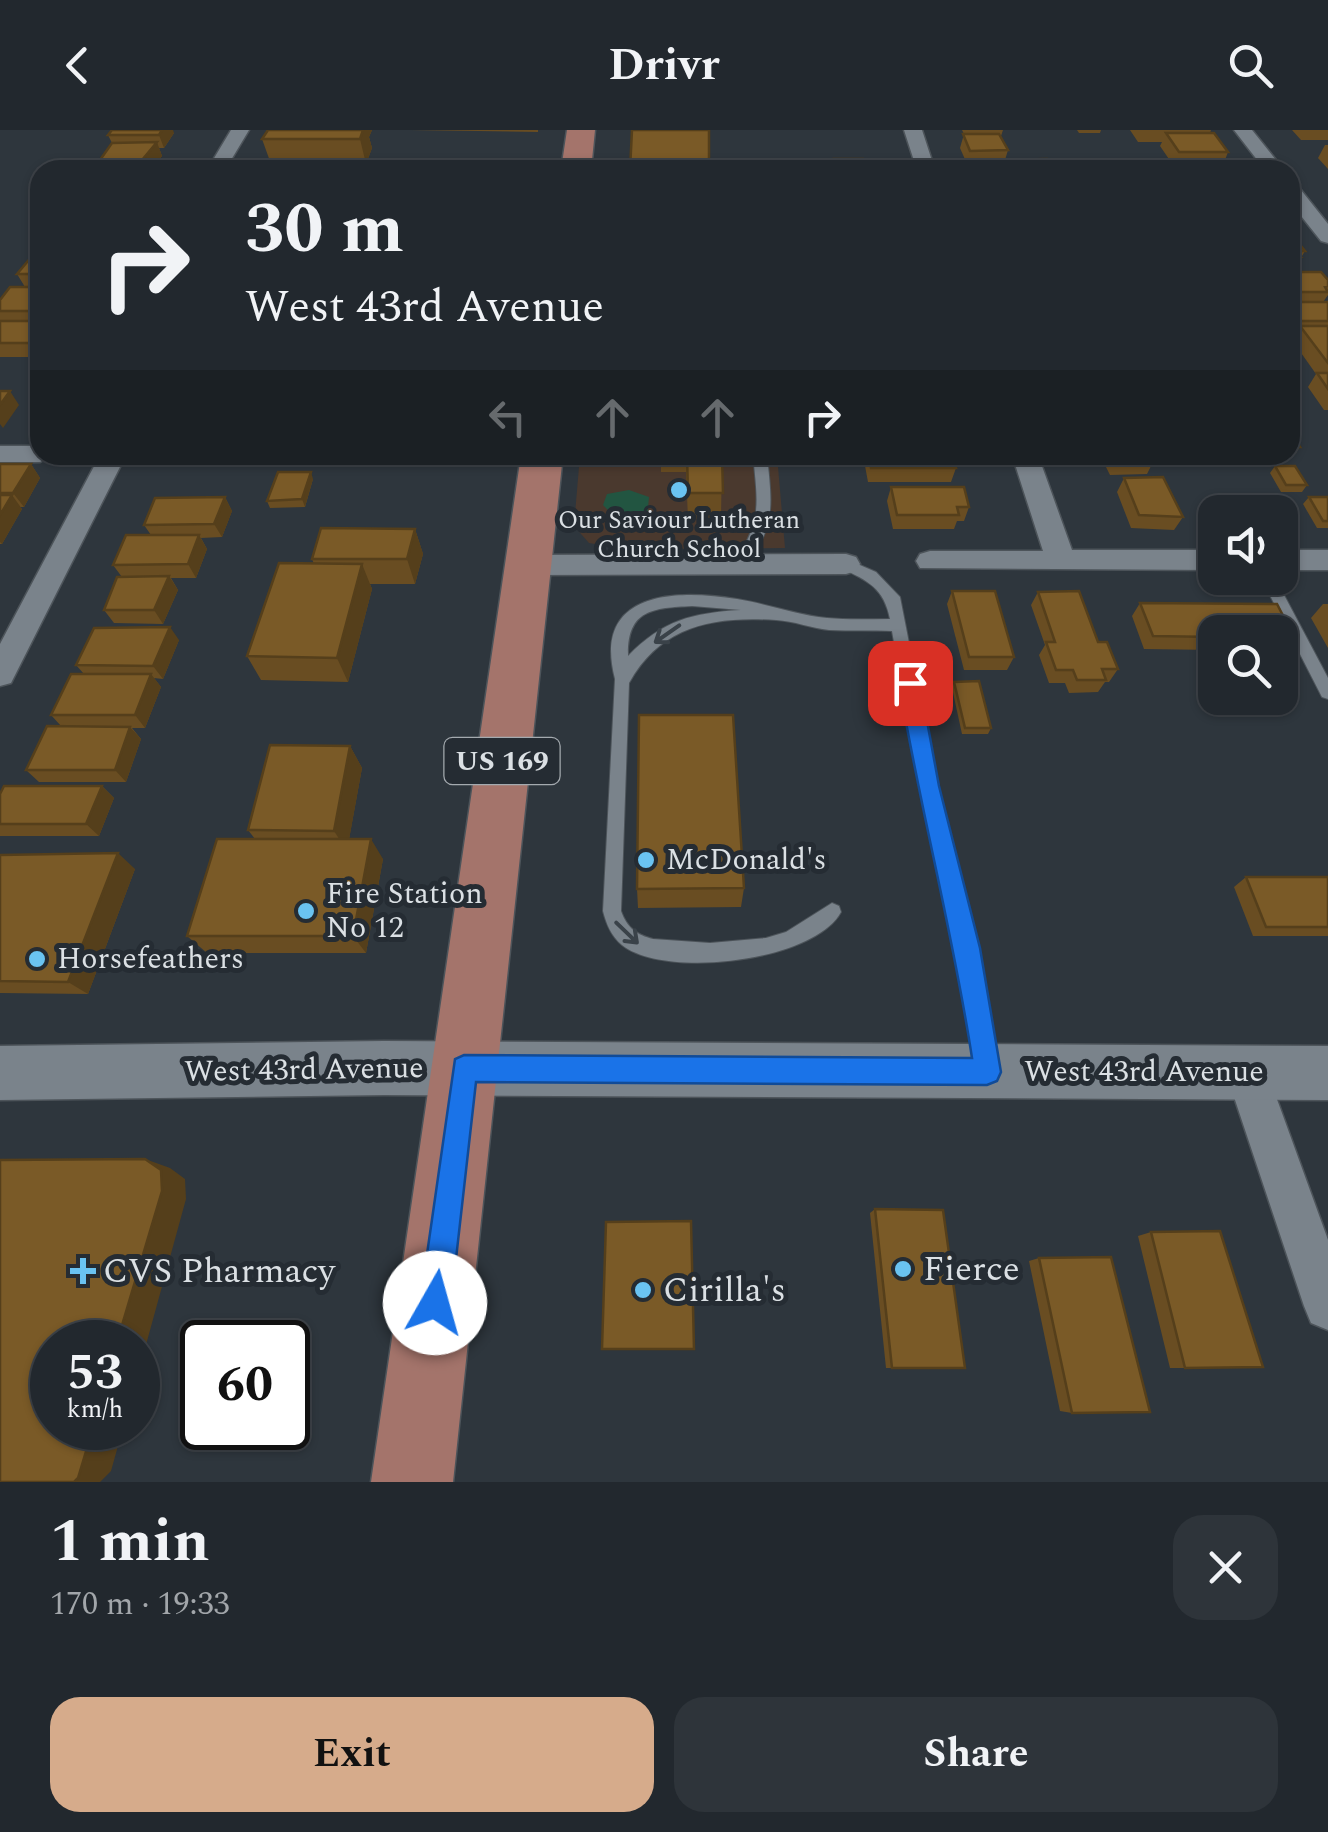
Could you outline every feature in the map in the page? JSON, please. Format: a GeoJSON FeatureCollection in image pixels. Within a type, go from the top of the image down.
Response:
{"type":"FeatureCollection","features":[{"type":"Feature","properties":{"kind":"main road"},"geometry":{"type":"LineString","coordinates":[[577,160],[581,130]]}},
{"type":"Feature","properties":{"kind":"main road","name":"US 169"},"geometry":{"type":"LineString","coordinates":[[412,1482],[541,465]]}},
{"type":"Feature","properties":{"kind":"street"},"geometry":{"type":"LineString","coordinates":[[222,160],[240,130]]}},
{"type":"Feature","properties":{"kind":"street"},"geometry":{"type":"LineString","coordinates":[[912,130],[922,160]]}},
{"type":"Feature","properties":{"kind":"street"},"geometry":{"type":"LineString","coordinates":[[1242,130],[1267,160]]}},
{"type":"Feature","properties":{"kind":"street"},"geometry":{"type":"LineString","coordinates":[[1300,201],[1328,236]]}},
{"type":"Feature","properties":{"kind":"street"},"geometry":{"type":"LineString","coordinates":[[0,454],[30,454]]}},
{"type":"Feature","properties":{"kind":"street"},"geometry":{"type":"LineString","coordinates":[[0,674],[108,465]]}},
{"type":"Feature","properties":{"kind":"street"},"geometry":{"type":"LineString","coordinates":[[1027,465],[1061,561]]}},
{"type":"Feature","properties":{"kind":"street"},"geometry":{"type":"LineString","coordinates":[[930,561],[1198,560]]}},
{"type":"Feature","properties":{"kind":"street"},"geometry":{"type":"LineString","coordinates":[[1298,560],[1328,560]]}},
{"type":"Feature","properties":{"kind":"street"},"geometry":{"type":"LineString","coordinates":[[527,565],[846,564]]}},
{"type":"Feature","properties":{"kind":"street","name":"West 43rd Avenue"},"geometry":{"type":"LineString","coordinates":[[0,1074],[464,1068],[1328,1073]]}},
{"type":"Feature","properties":{"kind":"street"},"geometry":{"type":"LineString","coordinates":[[1247,1072],[1328,1306]]}},
{"type":"Feature","properties":{"kind":"lane"},"geometry":{"type":"LineString","coordinates":[[741,564],[762,535],[766,521],[761,465]]}},
{"type":"Feature","properties":{"kind":"lane"},"geometry":{"type":"LineString","coordinates":[[846,564],[871,576],[893,597],[928,786],[968,948],[987,1072]]}},
{"type":"Feature","properties":{"kind":"lane"},"geometry":{"type":"LineString","coordinates":[[1277,595],[1328,692]]}},
{"type":"Feature","properties":{"kind":"lane"},"geometry":{"type":"LineString","coordinates":[[832,912],[794,937],[754,949],[660,949],[641,945],[620,931],[612,911],[624,627],[642,608],[665,602],[741,604],[827,624],[899,625]]}},
{"type":"Feature","properties":{"kind":"lane"},"geometry":{"type":"LineString","coordinates":[[621,682],[634,658],[686,621],[777,614]]}},
{"type":"Feature","properties":{"kind":"shaded area","name":"Our Saviour Lutheran Church School"},"geometry":{"type":"Polygon","coordinates":[[[579,465],[778,465],[785,548],[623,549],[589,543],[574,526],[579,465]]]}},
{"type":"Feature","properties":{"kind":"green space"},"geometry":{"type":"Polygon","coordinates":[[[629,490],[649,497],[647,519],[633,528],[623,526],[603,505],[607,494],[629,490]]]}},
{"type":"Feature","properties":{"kind":"building"},"geometry":{"type":"Polygon","coordinates":[[[112,130],[162,130],[159,135],[108,135],[112,130]]]}},
{"type":"Feature","properties":{"kind":"building"},"geometry":{"type":"Polygon","coordinates":[[[268,130],[363,130],[360,139],[262,139],[268,130]]]}},
{"type":"Feature","properties":{"kind":"building"},"geometry":{"type":"Polygon","coordinates":[[[632,130],[709,130],[709,160],[630,160],[632,130]]]}},
{"type":"Feature","properties":{"kind":"building"},"geometry":{"type":"Polygon","coordinates":[[[1166,133],[1214,133],[1228,152],[1179,152],[1166,133]]]}},
{"type":"Feature","properties":{"kind":"building"},"geometry":{"type":"Polygon","coordinates":[[[963,134],[999,134],[1008,150],[970,151],[963,134]]]}},
{"type":"Feature","properties":{"kind":"building"},"geometry":{"type":"Polygon","coordinates":[[[157,142],[142,160],[100,160],[112,143],[157,142]]]}},
{"type":"Feature","properties":{"kind":"building"},"geometry":{"type":"Polygon","coordinates":[[[30,259],[30,274],[17,274],[30,259]]]}},
{"type":"Feature","properties":{"kind":"building"},"geometry":{"type":"Polygon","coordinates":[[[1300,272],[1321,272],[1328,280],[1328,292],[1300,292],[1300,272]]]}},
{"type":"Feature","properties":{"kind":"building"},"geometry":{"type":"Polygon","coordinates":[[[10,287],[30,287],[30,311],[0,311],[0,300],[10,287]]]}},
{"type":"Feature","properties":{"kind":"building"},"geometry":{"type":"Polygon","coordinates":[[[1300,302],[1328,302],[1328,321],[1300,321],[1300,302]]]}},
{"type":"Feature","properties":{"kind":"building"},"geometry":{"type":"Polygon","coordinates":[[[0,321],[30,321],[30,343],[0,343],[0,321]]]}},
{"type":"Feature","properties":{"kind":"building"},"geometry":{"type":"Polygon","coordinates":[[[1300,326],[1328,326],[1328,363],[1300,326]]]}},
{"type":"Feature","properties":{"kind":"building"},"geometry":{"type":"Polygon","coordinates":[[[1317,373],[1328,373],[1328,389],[1317,373]]]}},
{"type":"Feature","properties":{"kind":"building"},"geometry":{"type":"Polygon","coordinates":[[[0,391],[10,391],[0,405],[0,391]]]}},
{"type":"Feature","properties":{"kind":"building"},"geometry":{"type":"Polygon","coordinates":[[[0,464],[30,464],[13,493],[0,493],[0,464]]]}},
{"type":"Feature","properties":{"kind":"building"},"geometry":{"type":"Polygon","coordinates":[[[687,465],[722,465],[723,493],[688,493],[687,465]]]}},
{"type":"Feature","properties":{"kind":"building"},"geometry":{"type":"Polygon","coordinates":[[[871,465],[956,468],[871,468],[871,465]]]}},
{"type":"Feature","properties":{"kind":"building"},"geometry":{"type":"Polygon","coordinates":[[[1275,466],[1295,466],[1307,485],[1286,485],[1275,466]]]}},
{"type":"Feature","properties":{"kind":"building"},"geometry":{"type":"Polygon","coordinates":[[[278,472],[311,472],[302,499],[267,501],[278,472]]]}},
{"type":"Feature","properties":{"kind":"building"},"geometry":{"type":"Polygon","coordinates":[[[1163,477],[1183,517],[1139,515],[1124,478],[1163,477]]]}},
{"type":"Feature","properties":{"kind":"building"},"geometry":{"type":"Polygon","coordinates":[[[891,487],[964,487],[969,507],[957,507],[959,515],[897,515],[891,487]]]}},
{"type":"Feature","properties":{"kind":"building"},"geometry":{"type":"Polygon","coordinates":[[[0,495],[12,495],[0,515],[0,495]]]}},
{"type":"Feature","properties":{"kind":"building"},"geometry":{"type":"Polygon","coordinates":[[[225,497],[214,524],[144,525],[155,498],[225,497]]]}},
{"type":"Feature","properties":{"kind":"building"},"geometry":{"type":"Polygon","coordinates":[[[1309,497],[1328,497],[1328,521],[1323,521],[1309,497]]]}},
{"type":"Feature","properties":{"kind":"building"},"geometry":{"type":"Polygon","coordinates":[[[321,528],[415,529],[407,559],[312,559],[321,528]]]}},
{"type":"Feature","properties":{"kind":"building"},"geometry":{"type":"Polygon","coordinates":[[[126,535],[199,535],[188,564],[113,565],[126,535]]]}},
{"type":"Feature","properties":{"kind":"building"},"geometry":{"type":"Polygon","coordinates":[[[279,563],[362,564],[337,658],[247,656],[279,563]]]}},
{"type":"Feature","properties":{"kind":"building"},"geometry":{"type":"Polygon","coordinates":[[[169,576],[154,610],[104,610],[117,577],[169,576]]]}},
{"type":"Feature","properties":{"kind":"building"},"geometry":{"type":"Polygon","coordinates":[[[952,591],[995,591],[1014,657],[969,657],[952,591]]]}},
{"type":"Feature","properties":{"kind":"building"},"geometry":{"type":"Polygon","coordinates":[[[1079,591],[1098,642],[1107,642],[1118,669],[1102,669],[1106,680],[1077,680],[1073,670],[1056,670],[1046,642],[1055,642],[1038,592],[1079,591]]]}},
{"type":"Feature","properties":{"kind":"building"},"geometry":{"type":"Polygon","coordinates":[[[1140,603],[1277,604],[1283,615],[1198,615],[1198,637],[1153,636],[1140,603]]]}},
{"type":"Feature","properties":{"kind":"building"},"geometry":{"type":"Polygon","coordinates":[[[170,627],[153,666],[76,665],[94,628],[170,627]]]}},
{"type":"Feature","properties":{"kind":"building"},"geometry":{"type":"Polygon","coordinates":[[[71,674],[151,674],[135,715],[51,715],[71,674]]]}},
{"type":"Feature","properties":{"kind":"building"},"geometry":{"type":"Polygon","coordinates":[[[979,681],[991,728],[965,728],[954,682],[979,681]]]}},
{"type":"Feature","properties":{"kind":"building"},"geometry":{"type":"Polygon","coordinates":[[[639,715],[733,715],[744,888],[637,889],[639,715]]]}},
{"type":"Feature","properties":{"kind":"building"},"geometry":{"type":"Polygon","coordinates":[[[47,726],[130,727],[115,770],[26,770],[47,726]]]}},
{"type":"Feature","properties":{"kind":"building"},"geometry":{"type":"Polygon","coordinates":[[[270,745],[350,746],[334,831],[248,830],[270,745]]]}},
{"type":"Feature","properties":{"kind":"building"},"geometry":{"type":"Polygon","coordinates":[[[4,786],[102,786],[86,824],[0,824],[0,794],[4,786]]]}},
{"type":"Feature","properties":{"kind":"building"},"geometry":{"type":"Polygon","coordinates":[[[217,839],[371,839],[353,936],[187,936],[217,839]]]}},
{"type":"Feature","properties":{"kind":"building"},"geometry":{"type":"Polygon","coordinates":[[[118,853],[68,982],[0,981],[0,855],[118,853]]]}},
{"type":"Feature","properties":{"kind":"building"},"geometry":{"type":"Polygon","coordinates":[[[1246,877],[1328,877],[1328,927],[1266,927],[1246,877]]]}},
{"type":"Feature","properties":{"kind":"building","name":"CVS Pharmacy"},"geometry":{"type":"Polygon","coordinates":[[[145,1159],[161,1170],[162,1191],[124,1320],[30,1320],[30,1450],[86,1450],[74,1482],[0,1482],[0,1160],[145,1159]]]}},
{"type":"Feature","properties":{"kind":"building"},"geometry":{"type":"Polygon","coordinates":[[[875,1209],[943,1210],[965,1368],[892,1368],[875,1209]]]}},
{"type":"Feature","properties":{"kind":"building"},"geometry":{"type":"Polygon","coordinates":[[[691,1221],[694,1349],[602,1349],[606,1222],[691,1221]]]}},
{"type":"Feature","properties":{"kind":"building"},"geometry":{"type":"Polygon","coordinates":[[[1220,1231],[1263,1367],[1185,1368],[1151,1232],[1220,1231]]]}},
{"type":"Feature","properties":{"kind":"building"},"geometry":{"type":"Polygon","coordinates":[[[1111,1257],[1150,1412],[1072,1413],[1039,1258],[1111,1257]]]}},
{"type":"Feature","properties":{"kind":"place","name":"Our Saviour Lutheran Church School"},"geometry":{"type":"Point","coordinates":[679,490]}},
{"type":"Feature","properties":{"kind":"place","name":"McDonald's"},"geometry":{"type":"Point","coordinates":[646,860]}},
{"type":"Feature","properties":{"kind":"place","name":"Fire Station No 12"},"geometry":{"type":"Point","coordinates":[306,911]}},
{"type":"Feature","properties":{"kind":"place","name":"Horsefeathers"},"geometry":{"type":"Point","coordinates":[37,959]}},
{"type":"Feature","properties":{"kind":"place","name":"Fierce"},"geometry":{"type":"Point","coordinates":[903,1269]}},
{"type":"Feature","properties":{"kind":"place","name":"CVS Pharmacy"},"geometry":{"type":"Point","coordinates":[83,1271]}},
{"type":"Feature","properties":{"kind":"place","name":"Cirilla's"},"geometry":{"type":"Point","coordinates":[643,1290]}},
{"type":"Feature","properties":{"kind":"route"},"geometry":{"type":"LineString","coordinates":[[435,1303],[464,1068],[987,1072],[968,948],[928,786],[910,683]]}}]}
